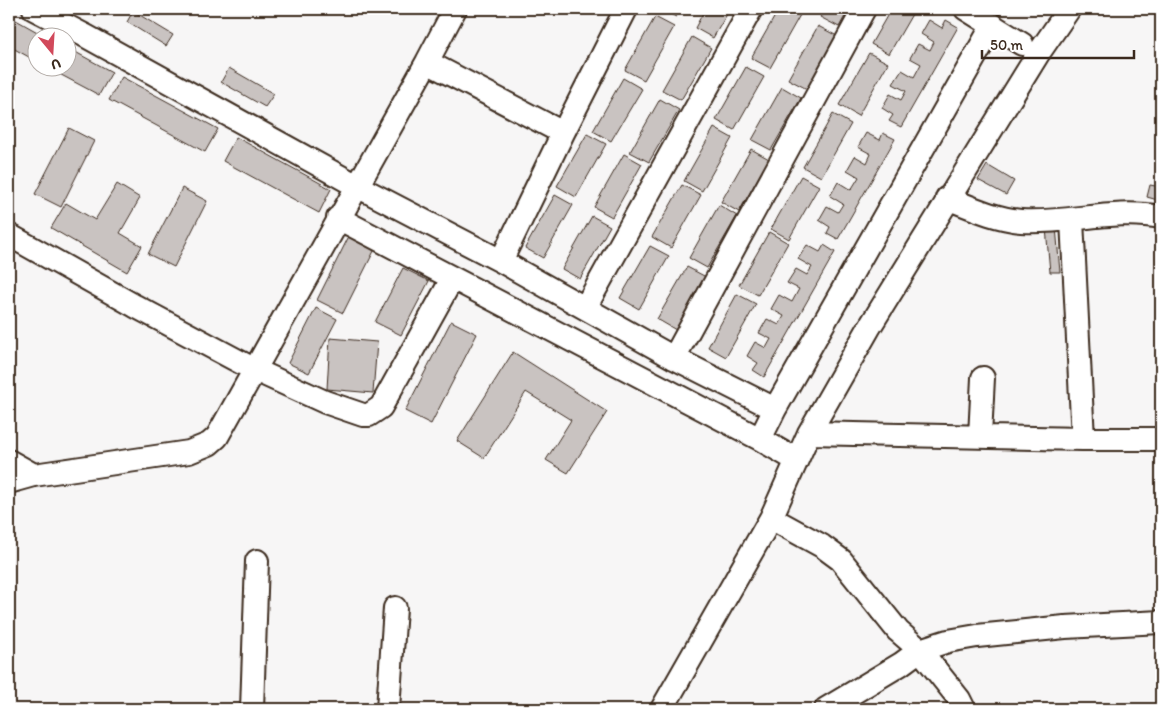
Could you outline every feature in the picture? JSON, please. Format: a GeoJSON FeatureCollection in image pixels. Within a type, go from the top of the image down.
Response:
{"type":"FeatureCollection","features":[{"type":"Feature","properties":{"kind":"street"},"geometry":{"type":"LineString","coordinates":[[34,9],[93,39],[357,186],[501,261],[674,358],[775,409]]}},
{"type":"Feature","properties":{"kind":"street"},"geometry":{"type":"LineString","coordinates":[[9,482],[34,475],[189,452],[209,444],[217,437],[455,9]]}},
{"type":"Feature","properties":{"kind":"street"},"geometry":{"type":"LineString","coordinates":[[501,261],[626,9]]}},
{"type":"Feature","properties":{"kind":"street"},"geometry":{"type":"LineString","coordinates":[[585,308],[751,9]]}},
{"type":"Feature","properties":{"kind":"street"},"geometry":{"type":"LineString","coordinates":[[674,358],[864,9]]}},
{"type":"Feature","properties":{"kind":"street"},"geometry":{"type":"LineString","coordinates":[[966,9],[1022,44]]}},
{"type":"Feature","properties":{"kind":"street"},"geometry":{"type":"LineString","coordinates":[[662,709],[771,518],[809,433],[869,328],[1038,54],[1069,9]]}},
{"type":"Feature","properties":{"kind":"street"},"geometry":{"type":"LineString","coordinates":[[760,439],[775,409],[993,25]]}},
{"type":"Feature","properties":{"kind":"street"},"geometry":{"type":"LineString","coordinates":[[427,62],[563,133]]}},
{"type":"Feature","properties":{"kind":"street"},"geometry":{"type":"LineString","coordinates":[[948,198],[979,210],[1020,220],[1072,220],[1111,214],[1142,213],[1161,217]]}},
{"type":"Feature","properties":{"kind":"street"},"geometry":{"type":"LineString","coordinates":[[338,218],[760,439],[796,460]]}},
{"type":"Feature","properties":{"kind":"street"},"geometry":{"type":"LineString","coordinates":[[1072,220],[1083,439]]}},
{"type":"Feature","properties":{"kind":"street"},"geometry":{"type":"LineString","coordinates":[[9,235],[135,306],[255,370],[325,402],[353,413],[369,415],[381,407],[452,279]]}},
{"type":"Feature","properties":{"kind":"street"},"geometry":{"type":"LineString","coordinates":[[980,436],[983,378]]}},
{"type":"Feature","properties":{"kind":"street"},"geometry":{"type":"LineString","coordinates":[[809,433],[1161,439]]}},
{"type":"Feature","properties":{"kind":"street"},"geometry":{"type":"LineString","coordinates":[[9,461],[34,475]]}},
{"type":"Feature","properties":{"kind":"street"},"geometry":{"type":"LineString","coordinates":[[771,518],[822,546],[840,560],[898,631],[920,650],[967,706]]}},
{"type":"Feature","properties":{"kind":"street"},"geometry":{"type":"LineString","coordinates":[[252,709],[257,560]]}},
{"type":"Feature","properties":{"kind":"street"},"geometry":{"type":"LineString","coordinates":[[388,709],[395,608]]}},
{"type":"Feature","properties":{"kind":"street"},"geometry":{"type":"LineString","coordinates":[[826,709],[901,664],[920,650],[948,641],[1064,627],[1161,622]]}},
{"type":"Feature","properties":{"kind":"building"},"geometry":{"type":"Polygon","coordinates":[[[661,9],[681,9],[676,17],[661,9]]]}},
{"type":"Feature","properties":{"kind":"building"},"geometry":{"type":"Polygon","coordinates":[[[705,9],[730,9],[713,38],[695,28],[705,9]]]}},
{"type":"Feature","properties":{"kind":"building"},"geometry":{"type":"Polygon","coordinates":[[[779,9],[789,9],[800,15],[770,68],[751,58],[779,9]]]}},
{"type":"Feature","properties":{"kind":"building"},"geometry":{"type":"Polygon","coordinates":[[[825,9],[849,9],[839,27],[820,17],[825,9]]]}},
{"type":"Feature","properties":{"kind":"building"},"geometry":{"type":"Polygon","coordinates":[[[891,9],[915,9],[889,54],[871,44],[891,9]]]}},
{"type":"Feature","properties":{"kind":"building"},"geometry":{"type":"Polygon","coordinates":[[[133,11],[173,35],[166,46],[127,22],[133,11]]]}},
{"type":"Feature","properties":{"kind":"building"},"geometry":{"type":"Polygon","coordinates":[[[655,17],[674,27],[644,80],[625,70],[655,17]]]}},
{"type":"Feature","properties":{"kind":"building"},"geometry":{"type":"Polygon","coordinates":[[[16,20],[30,28],[28,28],[28,56],[9,46],[9,34],[16,20]]]}},
{"type":"Feature","properties":{"kind":"building"},"geometry":{"type":"Polygon","coordinates":[[[929,20],[942,28],[946,20],[958,27],[901,127],[889,121],[893,115],[882,108],[890,94],[901,100],[906,91],[893,84],[902,70],[914,77],[921,64],[910,58],[918,44],[930,50],[934,42],[921,34],[929,20]]]}},
{"type":"Feature","properties":{"kind":"building"},"geometry":{"type":"Polygon","coordinates":[[[818,26],[837,36],[807,89],[788,79],[818,26]]]}},
{"type":"Feature","properties":{"kind":"building"},"geometry":{"type":"Polygon","coordinates":[[[692,37],[711,48],[681,100],[662,90],[692,37]]]}},
{"type":"Feature","properties":{"kind":"building"},"geometry":{"type":"Polygon","coordinates":[[[78,53],[112,72],[99,95],[67,78],[78,78],[78,53]]]}},
{"type":"Feature","properties":{"kind":"building"},"geometry":{"type":"Polygon","coordinates":[[[869,53],[888,63],[858,116],[839,105],[869,53]]]}},
{"type":"Feature","properties":{"kind":"building"},"geometry":{"type":"Polygon","coordinates":[[[746,67],[764,77],[734,130],[716,120],[746,67]]]}},
{"type":"Feature","properties":{"kind":"building"},"geometry":{"type":"Polygon","coordinates":[[[229,68],[274,94],[265,107],[221,82],[229,68]]]}},
{"type":"Feature","properties":{"kind":"building"},"geometry":{"type":"Polygon","coordinates":[[[122,77],[218,129],[205,152],[109,100],[122,77]]]}},
{"type":"Feature","properties":{"kind":"building"},"geometry":{"type":"Polygon","coordinates":[[[623,78],[642,89],[611,141],[593,131],[623,78]]]}},
{"type":"Feature","properties":{"kind":"building"},"geometry":{"type":"Polygon","coordinates":[[[782,87],[801,98],[771,150],[752,140],[782,87]]]}},
{"type":"Feature","properties":{"kind":"building"},"geometry":{"type":"Polygon","coordinates":[[[660,99],[679,110],[649,162],[630,152],[660,99]]]}},
{"type":"Feature","properties":{"kind":"building"},"geometry":{"type":"Polygon","coordinates":[[[833,114],[851,124],[821,177],[803,167],[833,114]]]}},
{"type":"Feature","properties":{"kind":"building"},"geometry":{"type":"Polygon","coordinates":[[[69,128],[94,141],[61,207],[35,194],[69,128]]]}},
{"type":"Feature","properties":{"kind":"building"},"geometry":{"type":"Polygon","coordinates":[[[714,128],[732,138],[702,191],[684,181],[714,128]]]}},
{"type":"Feature","properties":{"kind":"building"},"geometry":{"type":"Polygon","coordinates":[[[866,133],[880,140],[883,133],[895,139],[838,239],[827,233],[830,227],[819,220],[827,206],[838,212],[843,204],[830,196],[838,182],[851,190],[859,177],[847,170],[855,156],[867,163],[871,154],[858,147],[866,133]]]}},
{"type":"Feature","properties":{"kind":"building"},"geometry":{"type":"Polygon","coordinates":[[[587,134],[606,144],[576,197],[557,186],[587,134]]]}},
{"type":"Feature","properties":{"kind":"building"},"geometry":{"type":"Polygon","coordinates":[[[236,137],[331,189],[319,213],[223,161],[236,137]]]}},
{"type":"Feature","properties":{"kind":"building"},"geometry":{"type":"Polygon","coordinates":[[[751,149],[769,159],[739,212],[721,202],[751,149]]]}},
{"type":"Feature","properties":{"kind":"building"},"geometry":{"type":"Polygon","coordinates":[[[624,154],[642,164],[612,217],[594,207],[624,154]]]}},
{"type":"Feature","properties":{"kind":"building"},"geometry":{"type":"Polygon","coordinates":[[[987,165],[1014,181],[1006,195],[978,180],[987,165]]]}},
{"type":"Feature","properties":{"kind":"building"},"geometry":{"type":"Polygon","coordinates":[[[801,176],[819,186],[789,239],[771,229],[801,176]]]}},
{"type":"Feature","properties":{"kind":"building"},"geometry":{"type":"Polygon","coordinates":[[[117,184],[140,198],[120,233],[142,246],[127,272],[51,228],[66,203],[95,220],[117,184]]]}},
{"type":"Feature","properties":{"kind":"building"},"geometry":{"type":"Polygon","coordinates":[[[682,185],[701,195],[671,248],[652,237],[682,185]]]}},
{"type":"Feature","properties":{"kind":"building"},"geometry":{"type":"Polygon","coordinates":[[[1150,185],[1161,187],[1161,201],[1147,197],[1150,185]]]}},
{"type":"Feature","properties":{"kind":"building"},"geometry":{"type":"Polygon","coordinates":[[[182,188],[207,201],[174,267],[148,254],[182,188]]]}},
{"type":"Feature","properties":{"kind":"building"},"geometry":{"type":"Polygon","coordinates":[[[555,195],[573,205],[543,258],[525,248],[555,195]]]}},
{"type":"Feature","properties":{"kind":"building"},"geometry":{"type":"Polygon","coordinates":[[[719,205],[737,216],[707,268],[689,258],[719,205]]]}},
{"type":"Feature","properties":{"kind":"building"},"geometry":{"type":"Polygon","coordinates":[[[592,216],[610,226],[580,279],[562,269],[592,216]]]}},
{"type":"Feature","properties":{"kind":"building"},"geometry":{"type":"Polygon","coordinates":[[[1056,227],[1060,272],[1050,272],[1046,228],[1056,227]]]}},
{"type":"Feature","properties":{"kind":"building"},"geometry":{"type":"Polygon","coordinates":[[[769,232],[788,243],[758,295],[739,285],[769,232]]]}},
{"type":"Feature","properties":{"kind":"building"},"geometry":{"type":"Polygon","coordinates":[[[350,234],[376,247],[343,313],[317,300],[350,234]]]}},
{"type":"Feature","properties":{"kind":"building"},"geometry":{"type":"Polygon","coordinates":[[[807,245],[820,252],[824,245],[835,252],[764,377],[753,370],[758,363],[747,356],[755,342],[766,348],[771,339],[759,333],[767,319],[779,325],[784,316],[771,309],[779,295],[792,302],[799,289],[787,283],[796,269],[807,275],[812,267],[798,259],[807,245]]]}},
{"type":"Feature","properties":{"kind":"building"},"geometry":{"type":"Polygon","coordinates":[[[650,246],[669,256],[639,309],[620,298],[650,246]]]}},
{"type":"Feature","properties":{"kind":"building"},"geometry":{"type":"Polygon","coordinates":[[[687,267],[706,277],[676,330],[657,319],[687,267]]]}},
{"type":"Feature","properties":{"kind":"building"},"geometry":{"type":"Polygon","coordinates":[[[403,268],[429,281],[401,335],[375,322],[403,268]]]}},
{"type":"Feature","properties":{"kind":"building"},"geometry":{"type":"Polygon","coordinates":[[[737,294],[756,304],[726,357],[708,347],[737,294]]]}},
{"type":"Feature","properties":{"kind":"building"},"geometry":{"type":"Polygon","coordinates":[[[316,308],[337,319],[309,373],[288,363],[316,308]]]}},
{"type":"Feature","properties":{"kind":"building"},"geometry":{"type":"Polygon","coordinates":[[[451,321],[477,334],[431,424],[405,411],[451,321]]]}},
{"type":"Feature","properties":{"kind":"building"},"geometry":{"type":"Polygon","coordinates":[[[330,338],[377,342],[373,393],[327,389],[330,338]]]}},
{"type":"Feature","properties":{"kind":"building"},"geometry":{"type":"Polygon","coordinates":[[[513,352],[607,412],[568,473],[546,460],[571,420],[526,392],[484,458],[457,441],[513,352]]]}}]}
